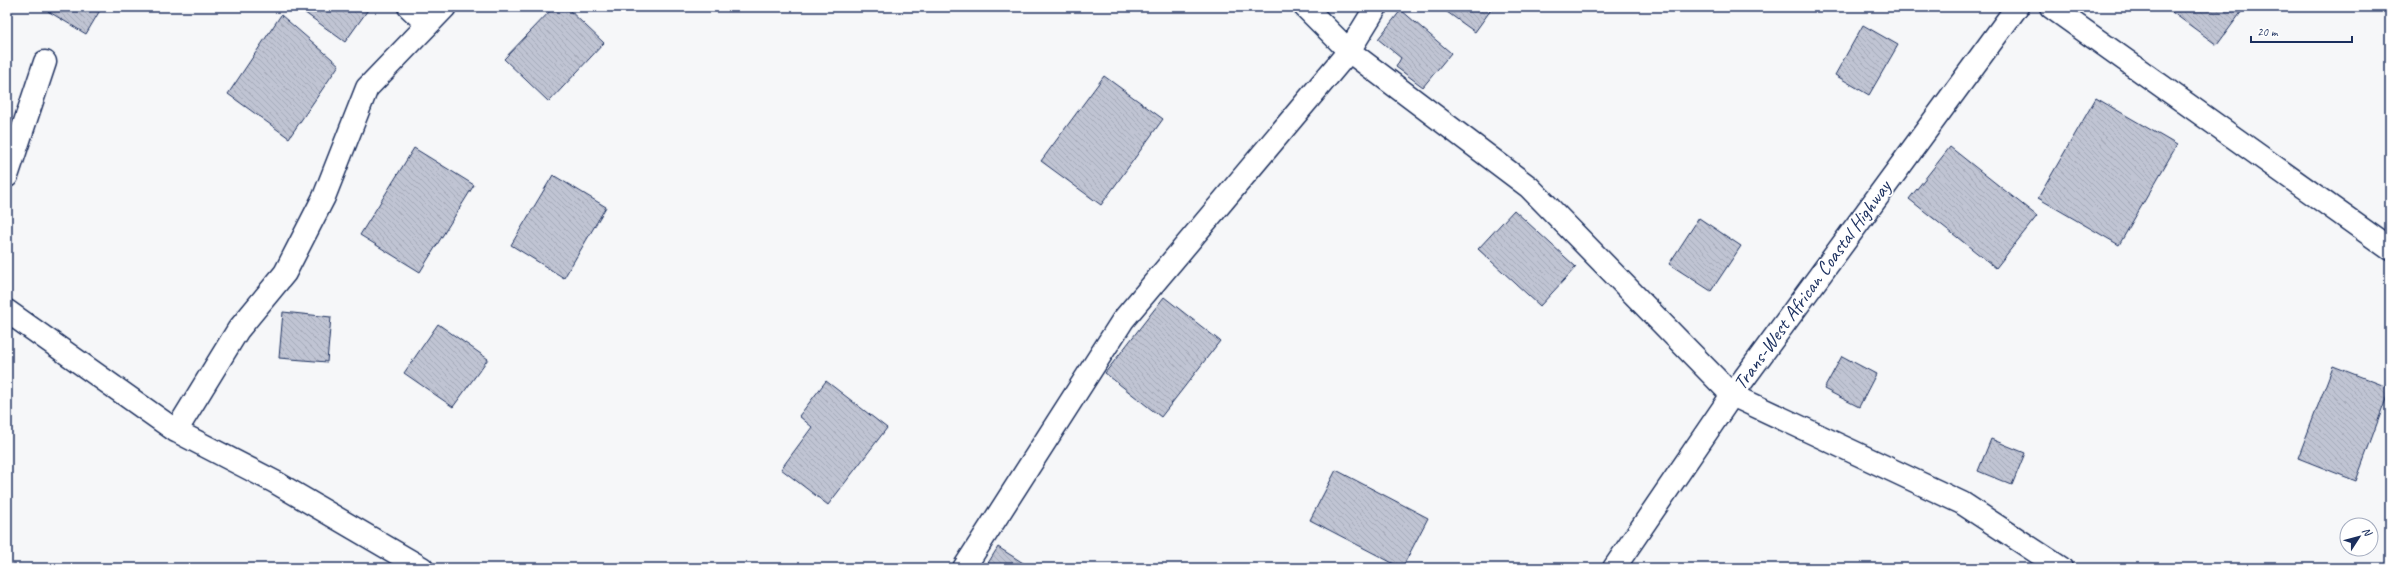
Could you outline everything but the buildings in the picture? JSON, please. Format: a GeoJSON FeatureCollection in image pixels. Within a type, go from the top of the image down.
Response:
{"type":"FeatureCollection","features":[{"type":"Feature","properties":{"kind":"main road"},"geometry":{"type":"LineString","coordinates":[[409,7],[428,25]]}},
{"type":"Feature","properties":{"kind":"main road"},"geometry":{"type":"LineString","coordinates":[[176,431],[238,330],[285,273],[324,197],[367,88],[445,7]]}},
{"type":"Feature","properties":{"kind":"main road"},"geometry":{"type":"LineString","coordinates":[[1305,7],[1349,51],[1528,187],[1732,395],[1962,502],[2061,568]]}},
{"type":"Feature","properties":{"kind":"main road"},"geometry":{"type":"LineString","coordinates":[[964,568],[1123,320],[1349,51],[1376,7]]}},
{"type":"Feature","properties":{"kind":"main road","name":"Trans-West African Coastal Highway"},"geometry":{"type":"LineString","coordinates":[[1614,568],[1732,395],[2017,7]]}},
{"type":"Feature","properties":{"kind":"main road"},"geometry":{"type":"LineString","coordinates":[[2051,7],[2390,248]]}},
{"type":"Feature","properties":{"kind":"main road"},"geometry":{"type":"LineString","coordinates":[[7,176],[45,62]]}},
{"type":"Feature","properties":{"kind":"main road"},"geometry":{"type":"LineString","coordinates":[[7,311],[176,431],[275,482],[422,568]]}}]}
